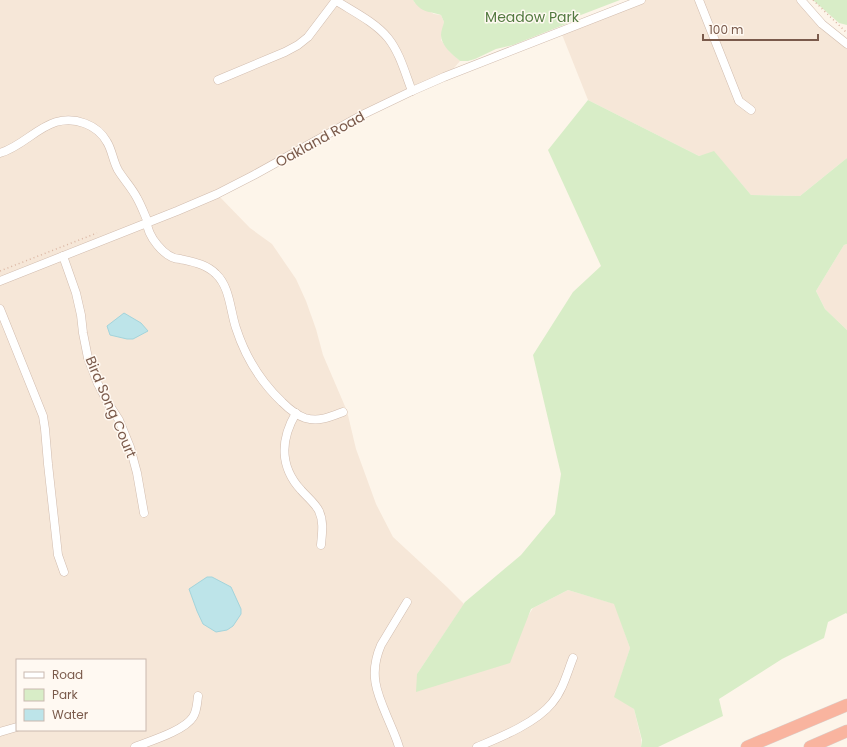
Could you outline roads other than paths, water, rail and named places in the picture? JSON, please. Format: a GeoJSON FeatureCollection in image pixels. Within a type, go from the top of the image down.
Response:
{"type":"FeatureCollection","features":[{"type":"Feature","properties":{"kind":"highway"},"geometry":{"type":"LineString","coordinates":[[747,747],[847,704]]}},
{"type":"Feature","properties":{"kind":"highway"},"geometry":{"type":"LineString","coordinates":[[810,747],[847,731]]}},
{"type":"Feature","properties":{"kind":"street"},"geometry":{"type":"LineString","coordinates":[[218,80],[298,46],[308,37],[336,0],[378,28],[388,37],[398,54],[412,91]]}},
{"type":"Feature","properties":{"kind":"street","name":"Oakland Road"},"geometry":{"type":"LineString","coordinates":[[0,281],[217,194],[364,114],[448,75],[641,0]]}},
{"type":"Feature","properties":{"kind":"street"},"geometry":{"type":"LineString","coordinates":[[699,0],[739,101],[751,110]]}},
{"type":"Feature","properties":{"kind":"street"},"geometry":{"type":"LineString","coordinates":[[801,0],[822,24],[847,44]]}},
{"type":"Feature","properties":{"kind":"street"},"geometry":{"type":"LineString","coordinates":[[0,153],[16,146],[45,127],[56,122],[67,120],[79,121],[90,125],[100,132],[107,142],[117,168],[137,198],[147,220],[146,223],[155,244],[169,255],[178,259],[180,258],[207,267],[217,274],[224,283],[236,327],[245,352],[259,375],[271,390],[289,408],[304,417],[323,419],[344,412]]}},
{"type":"Feature","properties":{"kind":"street","name":"Bird Song Court"},"geometry":{"type":"LineString","coordinates":[[63,256],[76,293],[88,358],[98,384],[119,420],[130,447],[137,473],[144,513]]}},
{"type":"Feature","properties":{"kind":"street"},"geometry":{"type":"LineString","coordinates":[[0,309],[43,416],[58,555],[64,572]]}},
{"type":"Feature","properties":{"kind":"street"},"geometry":{"type":"LineString","coordinates":[[296,413],[287,431],[284,457],[293,481],[319,510],[323,526],[321,545]]}},
{"type":"Feature","properties":{"kind":"street"},"geometry":{"type":"LineString","coordinates":[[398,747],[376,691],[374,667],[381,644],[407,602]]}},
{"type":"Feature","properties":{"kind":"street"},"geometry":{"type":"LineString","coordinates":[[477,747],[526,724],[552,704],[562,688],[573,658]]}},
{"type":"Feature","properties":{"kind":"street"},"geometry":{"type":"LineString","coordinates":[[135,747],[173,732],[188,722],[192,718],[197,708],[198,696]]}},
{"type":"Feature","properties":{"kind":"street"},"geometry":{"type":"LineString","coordinates":[[0,732],[16,727]]}},
{"type":"Feature","properties":{"kind":"water"},"geometry":{"type":"Polygon","coordinates":[[[124,313],[141,323],[148,331],[133,339],[110,335],[107,326],[124,313]]]}},
{"type":"Feature","properties":{"kind":"water"},"geometry":{"type":"Polygon","coordinates":[[[207,577],[212,577],[231,587],[241,609],[241,614],[233,626],[227,630],[216,632],[203,624],[197,611],[189,589],[207,577]]]}},
{"type":"Feature","properties":{"kind":"park label","name":"Meadow Park"},"geometry":{"type":"Point","coordinates":[532,17]}}]}
